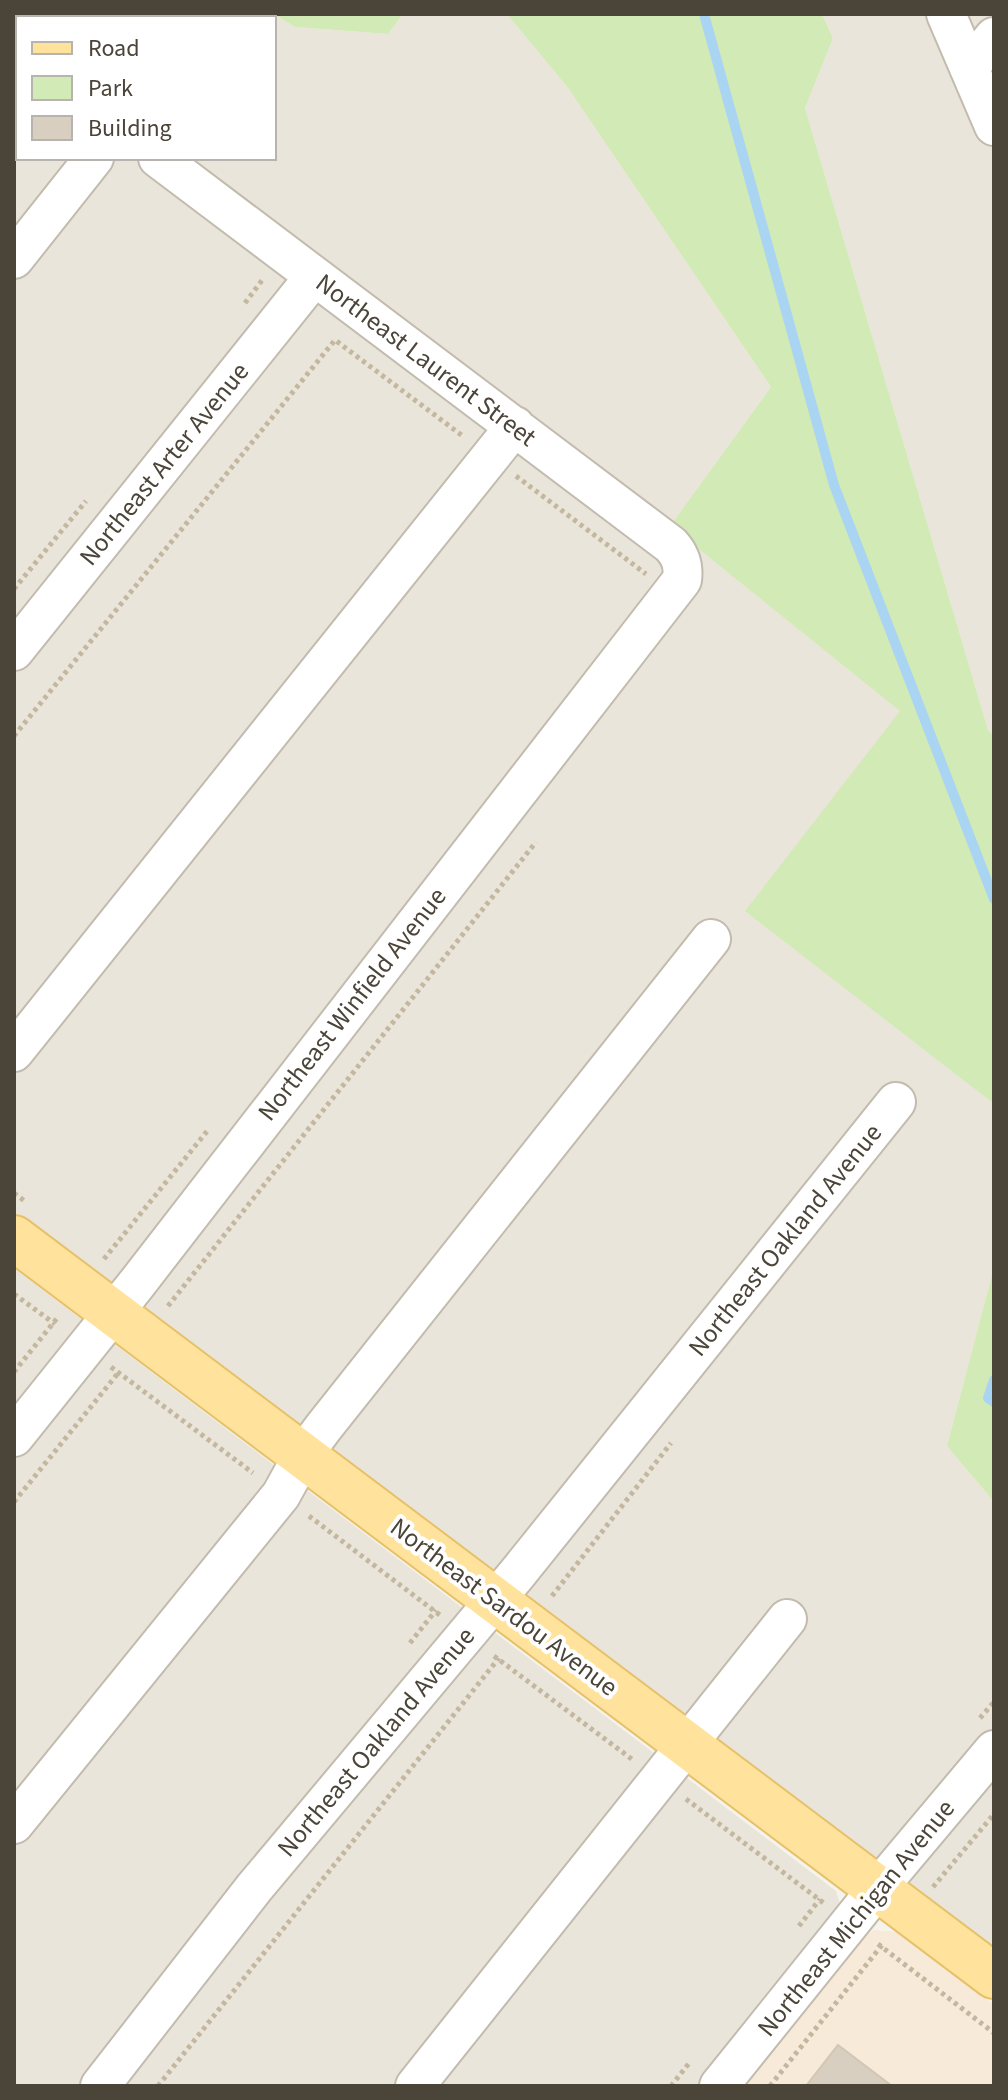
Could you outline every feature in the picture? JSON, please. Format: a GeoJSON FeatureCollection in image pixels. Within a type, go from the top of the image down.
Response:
{"type":"FeatureCollection","features":[{"type":"Feature","properties":{"kind":"main road","name":"Northeast Sardou Avenue"},"geometry":{"type":"LineString","coordinates":[[14,1238],[994,1976]]}},
{"type":"Feature","properties":{"kind":"street"},"geometry":{"type":"LineString","coordinates":[[946,14],[994,126]]}},
{"type":"Feature","properties":{"kind":"street"},"geometry":{"type":"LineString","coordinates":[[969,68],[994,37]]}},
{"type":"Feature","properties":{"kind":"street"},"geometry":{"type":"LineString","coordinates":[[14,259],[92,160]]}},
{"type":"Feature","properties":{"kind":"street","name":"Northeast Laurent Street"},"geometry":{"type":"LineString","coordinates":[[161,160],[671,545],[678,552],[667,573]]}},
{"type":"Feature","properties":{"kind":"street","name":"Northeast Arter Avenue"},"geometry":{"type":"LineString","coordinates":[[14,651],[314,277]]}},
{"type":"Feature","properties":{"kind":"street"},"geometry":{"type":"LineString","coordinates":[[14,1052],[515,426]]}},
{"type":"Feature","properties":{"kind":"street","name":"Northeast Winfield Avenue"},"geometry":{"type":"LineString","coordinates":[[14,1437],[682,580],[667,573]]}},
{"type":"Feature","properties":{"kind":"street"},"geometry":{"type":"LineString","coordinates":[[14,1824],[281,1495],[303,1455],[711,939]]}},
{"type":"Feature","properties":{"kind":"street","name":"Northeast Oakland Avenue"},"geometry":{"type":"LineString","coordinates":[[100,2086],[254,1888],[496,1601],[896,1102]]}},
{"type":"Feature","properties":{"kind":"street"},"geometry":{"type":"LineString","coordinates":[[415,2086],[787,1619]]}},
{"type":"Feature","properties":{"kind":"street","name":"Northeast Michigan Avenue"},"geometry":{"type":"LineString","coordinates":[[719,2086],[850,1923],[894,1900],[994,1750]]}},
{"type":"Feature","properties":{"kind":"path"},"geometry":{"type":"LineString","coordinates":[[14,736],[335,340],[490,456],[667,573]]}},
{"type":"Feature","properties":{"kind":"path"},"geometry":{"type":"LineString","coordinates":[[14,1372],[53,1323],[113,1312],[536,842]]}},
{"type":"Feature","properties":{"kind":"path"},"geometry":{"type":"LineString","coordinates":[[14,1502],[118,1372],[113,1312],[212,1124]]}},
{"type":"Feature","properties":{"kind":"path"},"geometry":{"type":"LineString","coordinates":[[14,1294],[994,2033]]}},
{"type":"Feature","properties":{"kind":"path"},"geometry":{"type":"LineString","coordinates":[[770,2086],[882,1946],[894,1900],[994,1814]]}},
{"type":"Feature","properties":{"kind":"shaded area"},"geometry":{"type":"Polygon","coordinates":[[[14,14],[274,14],[295,27],[388,34],[403,14],[507,14],[568,88],[771,387],[670,526],[901,711],[746,911],[994,1104],[994,1267],[947,1446],[994,1502],[994,1951],[14,1213],[14,14]]]}},
{"type":"Feature","properties":{"kind":"shaded area"},"geometry":{"type":"Polygon","coordinates":[[[822,14],[994,14],[994,736],[988,730],[805,108],[833,38],[822,14]]]}},
{"type":"Feature","properties":{"kind":"shaded area"},"geometry":{"type":"Polygon","coordinates":[[[14,1268],[836,1891],[840,1904],[831,1921],[699,2084],[701,2086],[14,2086],[14,1268]]]}},
{"type":"Feature","properties":{"kind":"shaded area"},"geometry":{"type":"Polygon","coordinates":[[[874,1930],[896,1932],[994,2005],[994,2086],[740,2086],[857,1942],[874,1930]]]}},
{"type":"Feature","properties":{"kind":"green space"},"geometry":{"type":"Polygon","coordinates":[[[274,14],[403,14],[388,34],[295,27],[274,14]]]}},
{"type":"Feature","properties":{"kind":"green space"},"geometry":{"type":"Polygon","coordinates":[[[507,14],[822,14],[833,38],[805,108],[988,730],[994,736],[994,1104],[745,911],[900,711],[670,526],[771,387],[568,88],[507,14]]]}},
{"type":"Feature","properties":{"kind":"green space"},"geometry":{"type":"Polygon","coordinates":[[[994,1267],[994,1502],[947,1446],[994,1267]]]}},
{"type":"Feature","properties":{"kind":"building"},"geometry":{"type":"Polygon","coordinates":[[[838,2045],[892,2086],[806,2086],[838,2045]]]}},
{"type":"Feature","properties":{"kind":"waterway"},"geometry":{"type":"LineString","coordinates":[[704,14],[834,485],[994,899]]}},
{"type":"Feature","properties":{"kind":"waterway"},"geometry":{"type":"LineString","coordinates":[[994,1380],[988,1398],[994,1402]]}}]}
